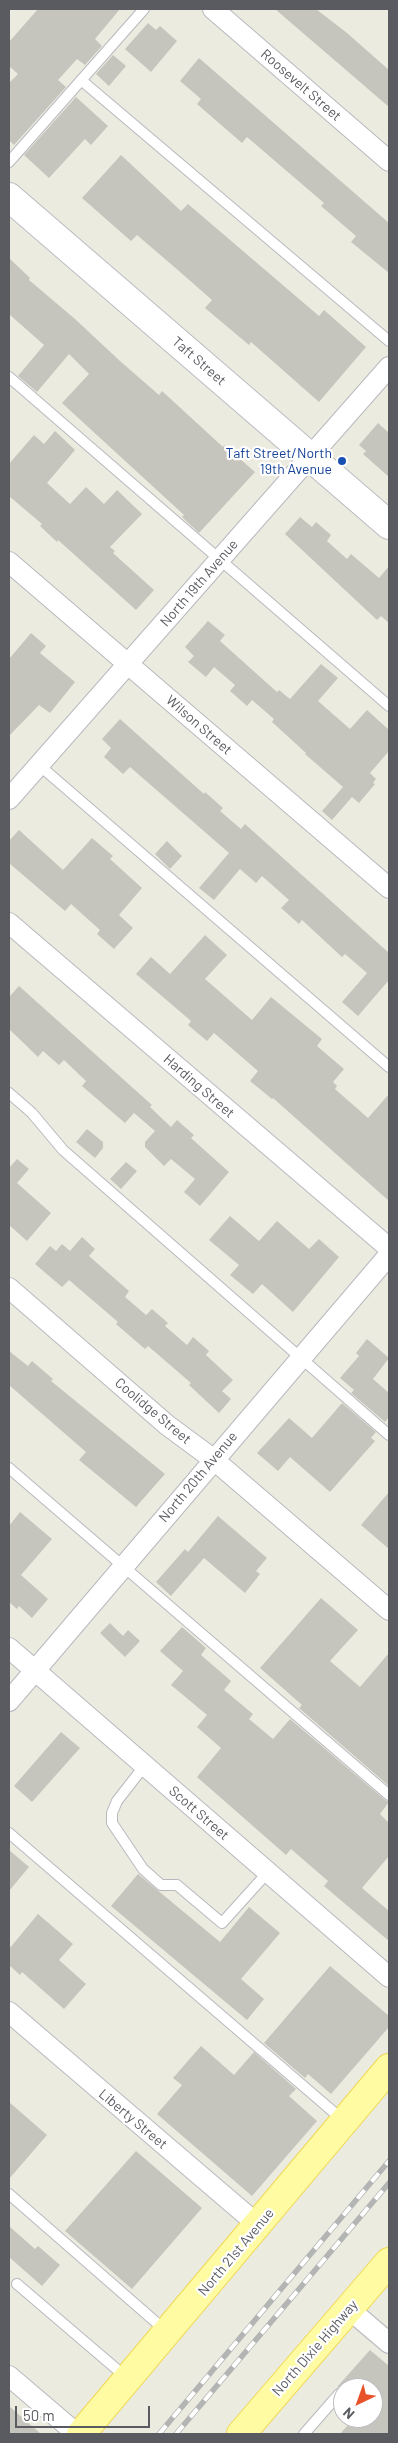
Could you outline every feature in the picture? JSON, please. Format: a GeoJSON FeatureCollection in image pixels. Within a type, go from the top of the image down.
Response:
{"type":"FeatureCollection","features":[{"type":"Feature","properties":{"kind":"main road","name":"North 21st Avenue"},"geometry":{"type":"LineString","coordinates":[[81,2434],[389,2068]]}},
{"type":"Feature","properties":{"kind":"main road","name":"North Dixie Highway"},"geometry":{"type":"LineString","coordinates":[[248,2432],[389,2262]]}},
{"type":"Feature","properties":{"kind":"street","name":"Roosevelt Street"},"geometry":{"type":"LineString","coordinates":[[213,9],[389,161]]}},
{"type":"Feature","properties":{"kind":"street","name":"Taft Street"},"geometry":{"type":"LineString","coordinates":[[15,206],[389,524]]}},
{"type":"Feature","properties":{"kind":"street","name":"North 19th Avenue"},"geometry":{"type":"LineString","coordinates":[[9,799],[389,367]]}},
{"type":"Feature","properties":{"kind":"street","name":"Wilson Street"},"geometry":{"type":"LineString","coordinates":[[9,562],[389,888]]}},
{"type":"Feature","properties":{"kind":"street","name":"Harding Street"},"geometry":{"type":"LineString","coordinates":[[9,923],[389,1248]]}},
{"type":"Feature","properties":{"kind":"street","name":"North 20th Avenue"},"geometry":{"type":"LineString","coordinates":[[9,1701],[213,1459],[389,1255]]}},
{"type":"Feature","properties":{"kind":"street","name":"Coolidge Street"},"geometry":{"type":"LineString","coordinates":[[9,1288],[167,1426],[213,1459],[389,1610]]}},
{"type":"Feature","properties":{"kind":"street","name":"Scott Street"},"geometry":{"type":"LineString","coordinates":[[9,1648],[389,1977]]}},
{"type":"Feature","properties":{"kind":"street","name":"Liberty Street"},"geometry":{"type":"LineString","coordinates":[[9,2012],[258,2225]]}},
{"type":"Feature","properties":{"kind":"street"},"geometry":{"type":"LineString","coordinates":[[349,2309],[389,2343]]}},
{"type":"Feature","properties":{"kind":"street"},"geometry":{"type":"LineString","coordinates":[[9,2376],[77,2434]]}},
{"type":"Feature","properties":{"kind":"lane"},"geometry":{"type":"LineString","coordinates":[[9,161],[144,9]]}},
{"type":"Feature","properties":{"kind":"lane"},"geometry":{"type":"LineString","coordinates":[[81,80],[389,341]]}},
{"type":"Feature","properties":{"kind":"lane"},"geometry":{"type":"LineString","coordinates":[[9,377],[389,706]]}},
{"type":"Feature","properties":{"kind":"lane"},"geometry":{"type":"LineString","coordinates":[[39,765],[389,1067]]}},
{"type":"Feature","properties":{"kind":"lane"},"geometry":{"type":"LineString","coordinates":[[9,1093],[32,1113],[62,1150],[389,1435]]}},
{"type":"Feature","properties":{"kind":"lane"},"geometry":{"type":"LineString","coordinates":[[9,1468],[389,1795]]}},
{"type":"Feature","properties":{"kind":"lane"},"geometry":{"type":"LineString","coordinates":[[144,1766],[117,1801],[112,1813],[112,1823],[143,1869],[161,1885],[177,1885],[222,1923],[268,1872]]}},
{"type":"Feature","properties":{"kind":"lane"},"geometry":{"type":"LineString","coordinates":[[9,1833],[345,2121]]}},
{"type":"Feature","properties":{"kind":"lane"},"geometry":{"type":"LineString","coordinates":[[9,2194],[167,2332]]}},
{"type":"Feature","properties":{"kind":"lane"},"geometry":{"type":"LineString","coordinates":[[16,2284],[128,2379]]}},
{"type":"Feature","properties":{"kind":"lane"},"geometry":{"type":"LineString","coordinates":[[304,2434],[333,2401]]}},
{"type":"Feature","properties":{"kind":"building"},"geometry":{"type":"Polygon","coordinates":[[[38,9],[120,9],[95,39],[102,46],[85,65],[77,59],[58,80],[66,87],[14,145],[9,140],[9,83],[18,74],[9,66],[9,42],[38,9]]]}},
{"type":"Feature","properties":{"kind":"building"},"geometry":{"type":"Polygon","coordinates":[[[275,9],[316,9],[347,33],[389,70],[389,107],[275,9]]]}},
{"type":"Feature","properties":{"kind":"building"},"geometry":{"type":"Polygon","coordinates":[[[148,23],[156,30],[160,26],[177,41],[151,72],[125,49],[148,23]]]}},
{"type":"Feature","properties":{"kind":"building"},"geometry":{"type":"Polygon","coordinates":[[[113,55],[126,66],[109,86],[96,74],[113,55]]]}},
{"type":"Feature","properties":{"kind":"building"},"geometry":{"type":"Polygon","coordinates":[[[199,58],[389,223],[389,273],[351,242],[356,236],[321,206],[324,203],[247,137],[242,143],[197,104],[201,99],[180,81],[199,58]]]}},
{"type":"Feature","properties":{"kind":"building"},"geometry":{"type":"Polygon","coordinates":[[[76,97],[108,126],[91,145],[85,139],[49,178],[24,155],[76,97]]]}},
{"type":"Feature","properties":{"kind":"building"},"geometry":{"type":"Polygon","coordinates":[[[121,155],[181,211],[188,204],[319,316],[324,310],[366,347],[319,402],[251,342],[249,345],[205,308],[212,300],[179,271],[137,235],[131,241],[82,198],[121,155]]]}},
{"type":"Feature","properties":{"kind":"building"},"geometry":{"type":"Polygon","coordinates":[[[9,258],[30,278],[29,280],[159,395],[162,391],[223,447],[224,445],[255,472],[199,533],[182,517],[184,515],[62,403],[89,374],[69,354],[37,392],[18,376],[44,345],[9,314],[9,258]]]}},
{"type":"Feature","properties":{"kind":"building"},"geometry":{"type":"Polygon","coordinates":[[[378,423],[389,433],[389,477],[363,454],[366,451],[359,445],[378,423]]]}},
{"type":"Feature","properties":{"kind":"building"},"geometry":{"type":"Polygon","coordinates":[[[55,431],[75,450],[47,483],[70,504],[86,487],[104,504],[117,490],[142,514],[110,547],[115,551],[113,553],[154,590],[136,610],[58,540],[57,542],[40,526],[42,524],[9,496],[9,464],[34,435],[44,444],[55,431]]]}},
{"type":"Feature","properties":{"kind":"building"},"geometry":{"type":"Polygon","coordinates":[[[300,517],[312,527],[316,522],[331,535],[327,541],[347,559],[351,554],[379,578],[389,566],[389,623],[381,616],[377,620],[285,534],[300,517]]]}},
{"type":"Feature","properties":{"kind":"building"},"geometry":{"type":"Polygon","coordinates":[[[208,621],[225,635],[220,641],[277,692],[279,690],[290,699],[321,664],[338,678],[318,701],[350,729],[367,710],[389,730],[389,751],[370,773],[376,779],[373,783],[375,784],[359,803],[352,797],[332,820],[322,811],[343,787],[305,754],[272,722],[274,719],[252,700],[247,706],[230,691],[235,685],[214,667],[206,677],[188,662],[194,656],[185,647],[208,621]]]}},
{"type":"Feature","properties":{"kind":"building"},"geometry":{"type":"Polygon","coordinates":[[[31,633],[46,646],[40,653],[75,682],[50,713],[39,705],[9,736],[9,659],[31,633]]]}},
{"type":"Feature","properties":{"kind":"building"},"geometry":{"type":"Polygon","coordinates":[[[120,719],[204,794],[205,792],[223,808],[220,811],[241,829],[245,824],[389,953],[389,980],[358,1016],[342,1002],[367,973],[345,954],[342,957],[302,920],[299,924],[281,908],[289,900],[262,876],[256,883],[240,869],[214,900],[199,888],[229,853],[130,767],[123,774],[104,757],[111,748],[102,739],[120,719]]]}},
{"type":"Feature","properties":{"kind":"building"},"geometry":{"type":"Polygon","coordinates":[[[19,830],[63,870],[92,838],[113,856],[110,859],[142,888],[119,915],[133,928],[114,949],[97,934],[100,930],[71,904],[65,911],[9,863],[9,841],[19,830]]]}},
{"type":"Feature","properties":{"kind":"building"},"geometry":{"type":"Polygon","coordinates":[[[167,841],[182,856],[170,869],[155,854],[167,841]]]}},
{"type":"Feature","properties":{"kind":"building"},"geometry":{"type":"Polygon","coordinates":[[[205,935],[227,955],[205,979],[252,1020],[271,997],[322,1039],[317,1046],[344,1069],[333,1082],[337,1086],[335,1089],[368,1118],[389,1094],[389,1201],[273,1098],[250,1081],[258,1071],[214,1033],[207,1041],[188,1025],[191,1021],[136,974],[151,957],[170,974],[205,935]]]}},
{"type":"Feature","properties":{"kind":"building"},"geometry":{"type":"Polygon","coordinates":[[[19,986],[152,1105],[150,1107],[171,1127],[177,1120],[194,1135],[191,1138],[229,1172],[200,1206],[184,1192],[195,1179],[171,1159],[164,1166],[145,1147],[145,1142],[155,1131],[134,1113],[125,1123],[82,1086],[86,1081],[64,1060],[59,1065],[43,1051],[38,1057],[9,1029],[9,997],[19,986]]]}},
{"type":"Feature","properties":{"kind":"building"},"geometry":{"type":"Polygon","coordinates":[[[87,1129],[103,1142],[103,1148],[95,1158],[76,1142],[87,1129]]]}},
{"type":"Feature","properties":{"kind":"building"},"geometry":{"type":"Polygon","coordinates":[[[17,1159],[29,1169],[17,1183],[51,1213],[27,1241],[9,1225],[9,1168],[17,1159]]]}},
{"type":"Feature","properties":{"kind":"building"},"geometry":{"type":"Polygon","coordinates":[[[126,1162],[137,1171],[121,1189],[110,1179],[126,1162]]]}},
{"type":"Feature","properties":{"kind":"building"},"geometry":{"type":"Polygon","coordinates":[[[230,1216],[259,1241],[277,1221],[309,1249],[319,1239],[339,1257],[293,1312],[262,1284],[253,1294],[230,1275],[239,1265],[209,1240],[230,1216]]]}},
{"type":"Feature","properties":{"kind":"building"},"geometry":{"type":"Polygon","coordinates":[[[82,1237],[95,1249],[89,1256],[129,1291],[125,1297],[146,1315],[152,1309],[168,1323],[165,1326],[187,1345],[193,1337],[209,1351],[206,1355],[233,1380],[222,1391],[231,1399],[219,1413],[189,1385],[191,1383],[148,1346],[145,1349],[116,1324],[118,1322],[69,1280],[62,1287],[35,1264],[50,1246],[56,1251],[62,1244],[70,1251],[82,1237]]]}},
{"type":"Feature","properties":{"kind":"building"},"geometry":{"type":"Polygon","coordinates":[[[367,1339],[389,1358],[373,1379],[389,1393],[389,1417],[385,1422],[351,1393],[354,1390],[340,1378],[359,1356],[356,1353],[367,1339]]]}},
{"type":"Feature","properties":{"kind":"building"},"geometry":{"type":"Polygon","coordinates":[[[9,1351],[28,1366],[32,1361],[53,1379],[51,1381],[165,1474],[136,1507],[79,1460],[86,1452],[9,1385],[9,1351]]]}},
{"type":"Feature","properties":{"kind":"building"},"geometry":{"type":"Polygon","coordinates":[[[342,1403],[376,1432],[371,1438],[375,1441],[330,1492],[290,1457],[278,1471],[257,1453],[289,1418],[312,1438],[342,1403]]]}},
{"type":"Feature","properties":{"kind":"building"},"geometry":{"type":"Polygon","coordinates":[[[389,1492],[389,1549],[361,1525],[389,1492]]]}},
{"type":"Feature","properties":{"kind":"building"},"geometry":{"type":"Polygon","coordinates":[[[20,1512],[52,1539],[21,1575],[48,1599],[32,1618],[19,1606],[17,1609],[9,1602],[9,1526],[20,1512]]]}},
{"type":"Feature","properties":{"kind":"building"},"geometry":{"type":"Polygon","coordinates":[[[218,1516],[267,1558],[256,1571],[260,1574],[245,1593],[204,1558],[171,1596],[156,1582],[185,1549],[188,1552],[218,1516]]]}},
{"type":"Feature","properties":{"kind":"building"},"geometry":{"type":"Polygon","coordinates":[[[321,1598],[358,1630],[330,1661],[360,1687],[389,1653],[389,1786],[299,1708],[302,1705],[260,1668],[321,1598]]]}},
{"type":"Feature","properties":{"kind":"building"},"geometry":{"type":"Polygon","coordinates":[[[110,1623],[123,1636],[128,1630],[140,1641],[125,1657],[100,1633],[110,1623]]]}},
{"type":"Feature","properties":{"kind":"building"},"geometry":{"type":"Polygon","coordinates":[[[182,1627],[206,1648],[201,1655],[231,1681],[224,1690],[253,1714],[249,1719],[273,1739],[290,1719],[389,1802],[380,1814],[389,1823],[389,1856],[362,1888],[389,1911],[389,1941],[324,1886],[328,1881],[291,1849],[286,1855],[197,1777],[221,1748],[197,1727],[207,1715],[171,1685],[183,1671],[160,1651],[182,1627]]]}},
{"type":"Feature","properties":{"kind":"building"},"geometry":{"type":"Polygon","coordinates":[[[61,1732],[80,1748],[32,1802],[14,1786],[61,1732]]]}},
{"type":"Feature","properties":{"kind":"building"},"geometry":{"type":"Polygon","coordinates":[[[9,1850],[29,1867],[9,1891],[9,1850]]]}},
{"type":"Feature","properties":{"kind":"building"},"geometry":{"type":"Polygon","coordinates":[[[138,1874],[220,1942],[249,1907],[280,1933],[241,1979],[264,1999],[247,2020],[111,1906],[138,1874]]]}},
{"type":"Feature","properties":{"kind":"building"},"geometry":{"type":"Polygon","coordinates":[[[38,1914],[73,1944],[59,1960],[86,1984],[64,2009],[22,1972],[20,1975],[9,1965],[9,1949],[38,1914]]]}},
{"type":"Feature","properties":{"kind":"building"},"geometry":{"type":"Polygon","coordinates":[[[330,1966],[389,2016],[389,2027],[331,2094],[308,2074],[305,2078],[264,2043],[330,1966]]]}},
{"type":"Feature","properties":{"kind":"building"},"geometry":{"type":"Polygon","coordinates":[[[201,2046],[234,2075],[254,2052],[296,2089],[289,2096],[317,2121],[252,2196],[157,2114],[182,2085],[173,2078],[201,2046]]]}},
{"type":"Feature","properties":{"kind":"building"},"geometry":{"type":"Polygon","coordinates":[[[9,2102],[47,2135],[9,2179],[9,2102]]]}},
{"type":"Feature","properties":{"kind":"building"},"geometry":{"type":"Polygon","coordinates":[[[136,2151],[202,2208],[132,2289],[65,2231],[136,2151]]]}},
{"type":"Feature","properties":{"kind":"building"},"geometry":{"type":"Polygon","coordinates":[[[9,2226],[35,2249],[38,2246],[60,2265],[42,2286],[9,2257],[9,2226]]]}},
{"type":"Feature","properties":{"kind":"building"},"geometry":{"type":"Polygon","coordinates":[[[370,2350],[389,2366],[389,2434],[340,2434],[345,2428],[383,2428],[383,2378],[345,2378],[370,2350]]]}},
{"type":"Feature","properties":{"kind":"building"},"geometry":{"type":"Polygon","coordinates":[[[9,2406],[41,2434],[9,2434],[9,2406]]]}},
{"type":"Feature","properties":{"kind":"railway"},"geometry":{"type":"LineString","coordinates":[[159,2434],[389,2161]]}},
{"type":"Feature","properties":{"kind":"railway"},"geometry":{"type":"LineString","coordinates":[[176,2434],[389,2183]]}},
{"type":"Feature","properties":{"kind":"place","name":"Taft Street/North 19th Avenue"},"geometry":{"type":"Point","coordinates":[342,461]}}]}
